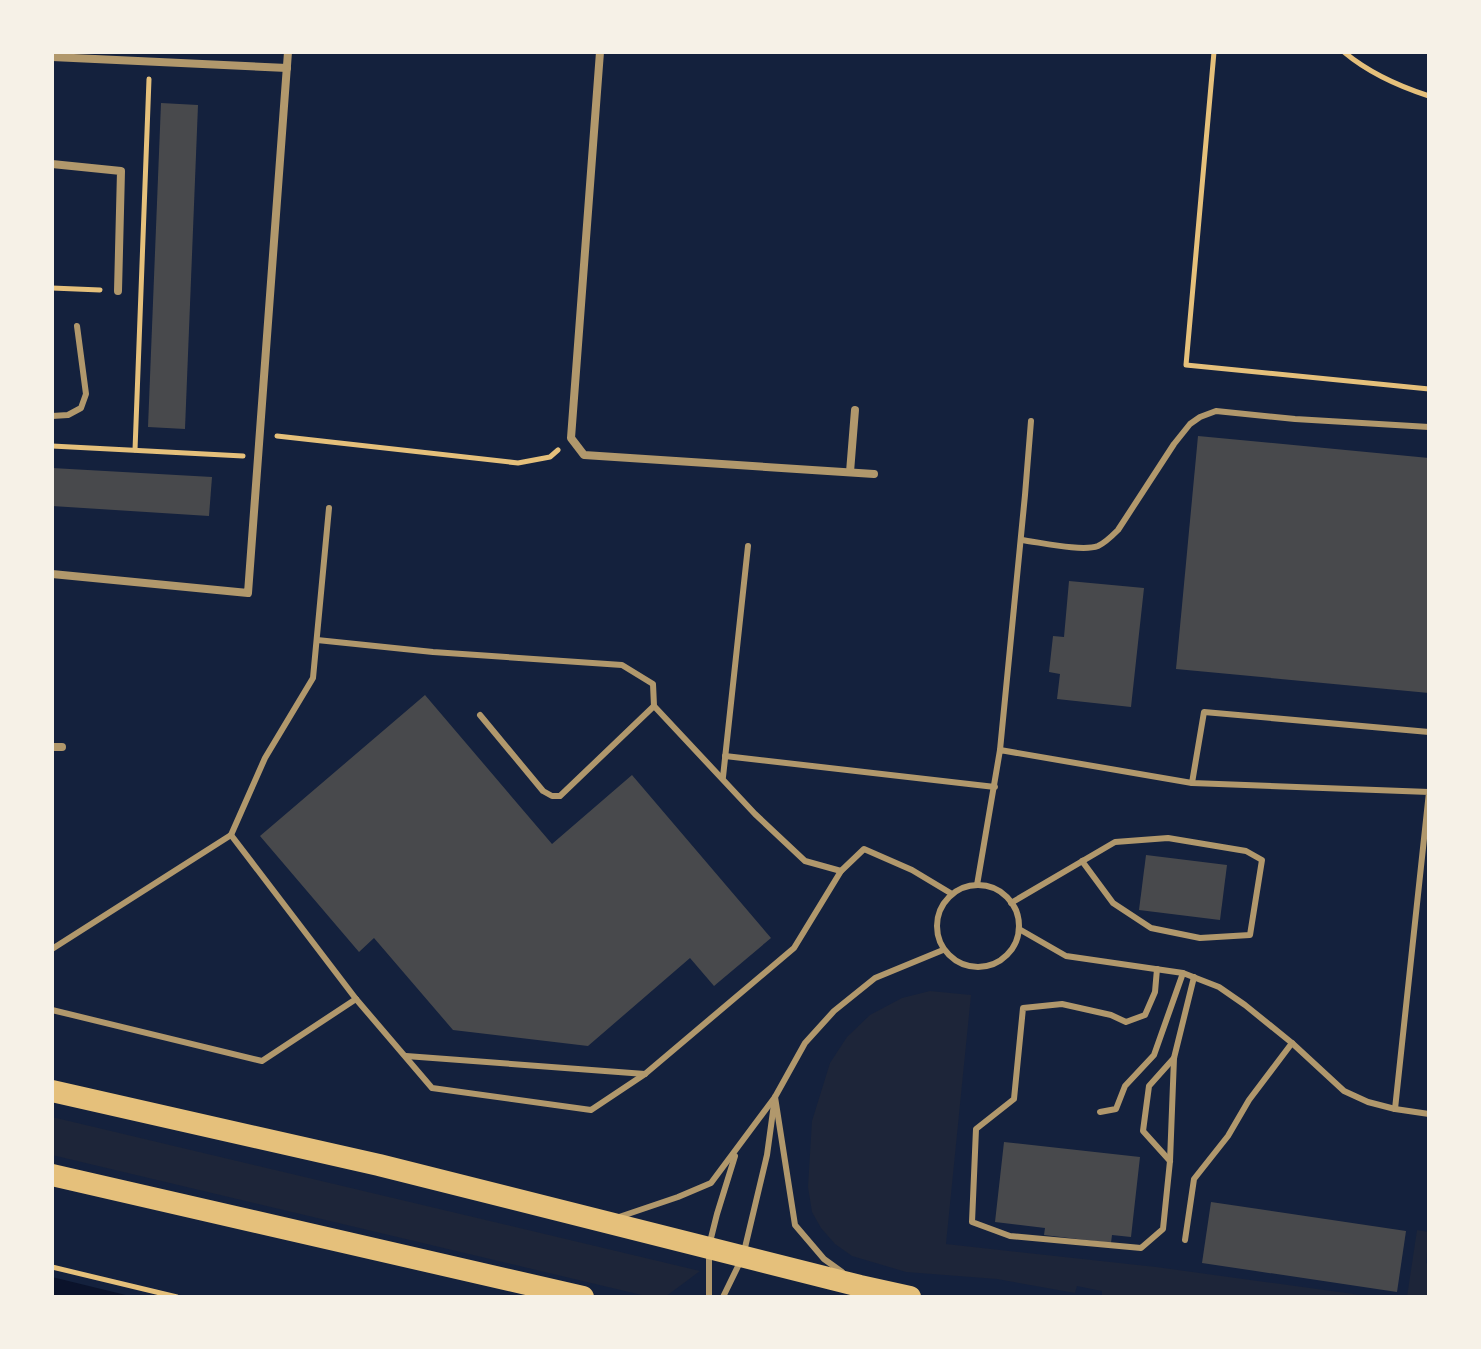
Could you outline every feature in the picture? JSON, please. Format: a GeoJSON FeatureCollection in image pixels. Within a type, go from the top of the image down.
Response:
{"type":"FeatureCollection","features":[{"type":"Feature","properties":{"kind":"highway"},"geometry":{"type":"LineString","coordinates":[[52,1091],[379,1165],[910,1297]]}},
{"type":"Feature","properties":{"kind":"highway"},"geometry":{"type":"LineString","coordinates":[[52,1175],[583,1297]]}},
{"type":"Feature","properties":{"kind":"street"},"geometry":{"type":"LineString","coordinates":[[52,574],[248,593],[288,52]]}},
{"type":"Feature","properties":{"kind":"street"},"geometry":{"type":"LineString","coordinates":[[600,52],[571,438],[584,455],[874,474]]}},
{"type":"Feature","properties":{"kind":"street"},"geometry":{"type":"LineString","coordinates":[[52,57],[287,68]]}},
{"type":"Feature","properties":{"kind":"street"},"geometry":{"type":"LineString","coordinates":[[52,164],[121,171],[118,291]]}},
{"type":"Feature","properties":{"kind":"street"},"geometry":{"type":"LineString","coordinates":[[850,472],[855,410]]}},
{"type":"Feature","properties":{"kind":"lane"},"geometry":{"type":"LineString","coordinates":[[52,416],[68,415],[81,408],[86,394],[77,326]]}},
{"type":"Feature","properties":{"kind":"lane"},"geometry":{"type":"LineString","coordinates":[[1021,540],[1082,548],[1097,546],[1108,539],[1118,530],[1190,424],[1216,411],[1429,427]]}},
{"type":"Feature","properties":{"kind":"lane"},"geometry":{"type":"LineString","coordinates":[[977,885],[1000,750],[1031,421]]}},
{"type":"Feature","properties":{"kind":"lane"},"geometry":{"type":"LineString","coordinates":[[52,949],[231,835],[265,758],[313,678],[329,508]]}},
{"type":"Feature","properties":{"kind":"lane"},"geometry":{"type":"LineString","coordinates":[[723,778],[748,546]]}},
{"type":"Feature","properties":{"kind":"lane"},"geometry":{"type":"LineString","coordinates":[[317,640],[433,652],[622,665],[653,684],[654,706],[755,814],[805,861],[841,871]]}},
{"type":"Feature","properties":{"kind":"lane"},"geometry":{"type":"LineString","coordinates":[[480,715],[543,791],[560,796],[654,706]]}},
{"type":"Feature","properties":{"kind":"lane"},"geometry":{"type":"LineString","coordinates":[[1192,783],[1204,712],[1429,732]]}},
{"type":"Feature","properties":{"kind":"lane"},"geometry":{"type":"LineString","coordinates":[[1000,750],[1192,783],[1429,792],[1395,1109]]}},
{"type":"Feature","properties":{"kind":"lane"},"geometry":{"type":"LineString","coordinates":[[725,756],[995,787]]}},
{"type":"Feature","properties":{"kind":"lane"},"geometry":{"type":"LineString","coordinates":[[231,835],[356,999],[432,1088],[591,1110],[645,1074],[794,948],[841,871],[864,849],[912,870],[952,894]]}},
{"type":"Feature","properties":{"kind":"lane"},"geometry":{"type":"LineString","coordinates":[[1011,903],[1082,861],[1115,842],[1168,838],[1246,851],[1262,860],[1250,935],[1200,938],[1151,928],[1113,903],[1082,861]]}},
{"type":"Feature","properties":{"kind":"lane"},"geometry":{"type":"LineString","coordinates":[[977,885],[1002,893],[1011,903],[1018,915],[1019,929],[1009,954],[998,963],[971,967],[958,963],[943,950],[937,930],[938,916],[952,894],[977,885]]}},
{"type":"Feature","properties":{"kind":"lane"},"geometry":{"type":"LineString","coordinates":[[1019,929],[1066,956],[1183,973],[1219,987],[1292,1043],[1344,1091],[1368,1102],[1429,1114]]}},
{"type":"Feature","properties":{"kind":"lane"},"geometry":{"type":"LineString","coordinates":[[604,1221],[711,1183],[775,1097],[805,1043],[834,1011],[875,978],[943,950]]}},
{"type":"Feature","properties":{"kind":"lane"},"geometry":{"type":"LineString","coordinates":[[1157,969],[1155,992],[1145,1015],[1126,1022],[1111,1015],[1062,1004],[1023,1008],[1014,1099],[976,1129],[972,1222],[1010,1236],[1141,1248],[1163,1229],[1170,1161],[1174,1058],[1194,977]]}},
{"type":"Feature","properties":{"kind":"lane"},"geometry":{"type":"LineString","coordinates":[[1100,1112],[1116,1109],[1125,1086],[1154,1055],[1183,973]]}},
{"type":"Feature","properties":{"kind":"lane"},"geometry":{"type":"LineString","coordinates":[[52,1010],[262,1061],[356,999]]}},
{"type":"Feature","properties":{"kind":"lane"},"geometry":{"type":"LineString","coordinates":[[1185,1240],[1194,1179],[1228,1136],[1249,1100],[1292,1043]]}},
{"type":"Feature","properties":{"kind":"lane"},"geometry":{"type":"LineString","coordinates":[[405,1056],[645,1074]]}},
{"type":"Feature","properties":{"kind":"lane"},"geometry":{"type":"LineString","coordinates":[[1170,1161],[1143,1131],[1149,1086],[1174,1058]]}},
{"type":"Feature","properties":{"kind":"lane"},"geometry":{"type":"LineString","coordinates":[[723,1297],[743,1256],[767,1155],[775,1097]]}},
{"type":"Feature","properties":{"kind":"lane"},"geometry":{"type":"LineString","coordinates":[[775,1097],[795,1225],[824,1259],[860,1286]]}},
{"type":"Feature","properties":{"kind":"lane"},"geometry":{"type":"LineString","coordinates":[[709,1297],[709,1248],[737,1149]]}},
{"type":"Feature","properties":{"kind":"path"},"geometry":{"type":"LineString","coordinates":[[1214,52],[1186,365],[1429,389]]}},
{"type":"Feature","properties":{"kind":"path"},"geometry":{"type":"LineString","coordinates":[[1344,52],[1359,65],[1402,87],[1429,96]]}},
{"type":"Feature","properties":{"kind":"path"},"geometry":{"type":"LineString","coordinates":[[135,450],[150,62]]}},
{"type":"Feature","properties":{"kind":"path"},"geometry":{"type":"LineString","coordinates":[[52,288],[118,291]]}},
{"type":"Feature","properties":{"kind":"path"},"geometry":{"type":"LineString","coordinates":[[260,434],[518,463],[550,457],[571,438]]}},
{"type":"Feature","properties":{"kind":"path"},"geometry":{"type":"LineString","coordinates":[[52,446],[258,456]]}},
{"type":"Feature","properties":{"kind":"path"},"geometry":{"type":"LineString","coordinates":[[52,1267],[177,1297]]}},
{"type":"Feature","properties":{"kind":"shaded area"},"geometry":{"type":"Polygon","coordinates":[[[930,991],[971,995],[946,1244],[1156,1267],[1375,1297],[1102,1297],[1102,1291],[1077,1286],[1075,1293],[997,1279],[906,1272],[852,1256],[835,1244],[812,1212],[808,1187],[812,1121],[830,1063],[847,1037],[870,1015],[902,998],[930,991]]]}},
{"type":"Feature","properties":{"kind":"shaded area"},"geometry":{"type":"Polygon","coordinates":[[[52,1117],[700,1271],[665,1297],[650,1297],[52,1155],[52,1117]]]}},
{"type":"Feature","properties":{"kind":"shaded area"},"geometry":{"type":"Polygon","coordinates":[[[1417,1230],[1429,1232],[1426,1263],[1429,1264],[1429,1297],[1407,1297],[1417,1230]]]}},
{"type":"Feature","properties":{"kind":"shaded area"},"geometry":{"type":"Polygon","coordinates":[[[52,1277],[134,1297],[52,1297],[52,1277]]]}},
{"type":"Feature","properties":{"kind":"building"},"geometry":{"type":"Polygon","coordinates":[[[161,103],[198,105],[185,429],[148,427],[161,103]]]}},
{"type":"Feature","properties":{"kind":"building"},"geometry":{"type":"Polygon","coordinates":[[[1198,436],[1429,458],[1429,693],[1176,669],[1198,436]]]}},
{"type":"Feature","properties":{"kind":"building"},"geometry":{"type":"Polygon","coordinates":[[[52,468],[212,477],[209,516],[52,506],[52,468]]]}},
{"type":"Feature","properties":{"kind":"building"},"geometry":{"type":"Polygon","coordinates":[[[1069,581],[1144,588],[1131,707],[1057,699],[1060,674],[1049,672],[1053,636],[1064,637],[1069,581]]]}},
{"type":"Feature","properties":{"kind":"building"},"geometry":{"type":"Polygon","coordinates":[[[425,695],[552,844],[632,775],[771,938],[714,986],[690,958],[588,1046],[453,1030],[374,938],[359,952],[260,836],[425,695]]]}},
{"type":"Feature","properties":{"kind":"building"},"geometry":{"type":"Polygon","coordinates":[[[1146,855],[1227,865],[1220,920],[1139,910],[1146,855]]]}},
{"type":"Feature","properties":{"kind":"building"},"geometry":{"type":"Polygon","coordinates":[[[1004,1142],[1140,1157],[1131,1237],[1112,1235],[1111,1243],[1044,1235],[1045,1228],[995,1222],[1004,1142]]]}},
{"type":"Feature","properties":{"kind":"building"},"geometry":{"type":"Polygon","coordinates":[[[1211,1202],[1406,1231],[1397,1292],[1202,1263],[1211,1202]]]}}]}
